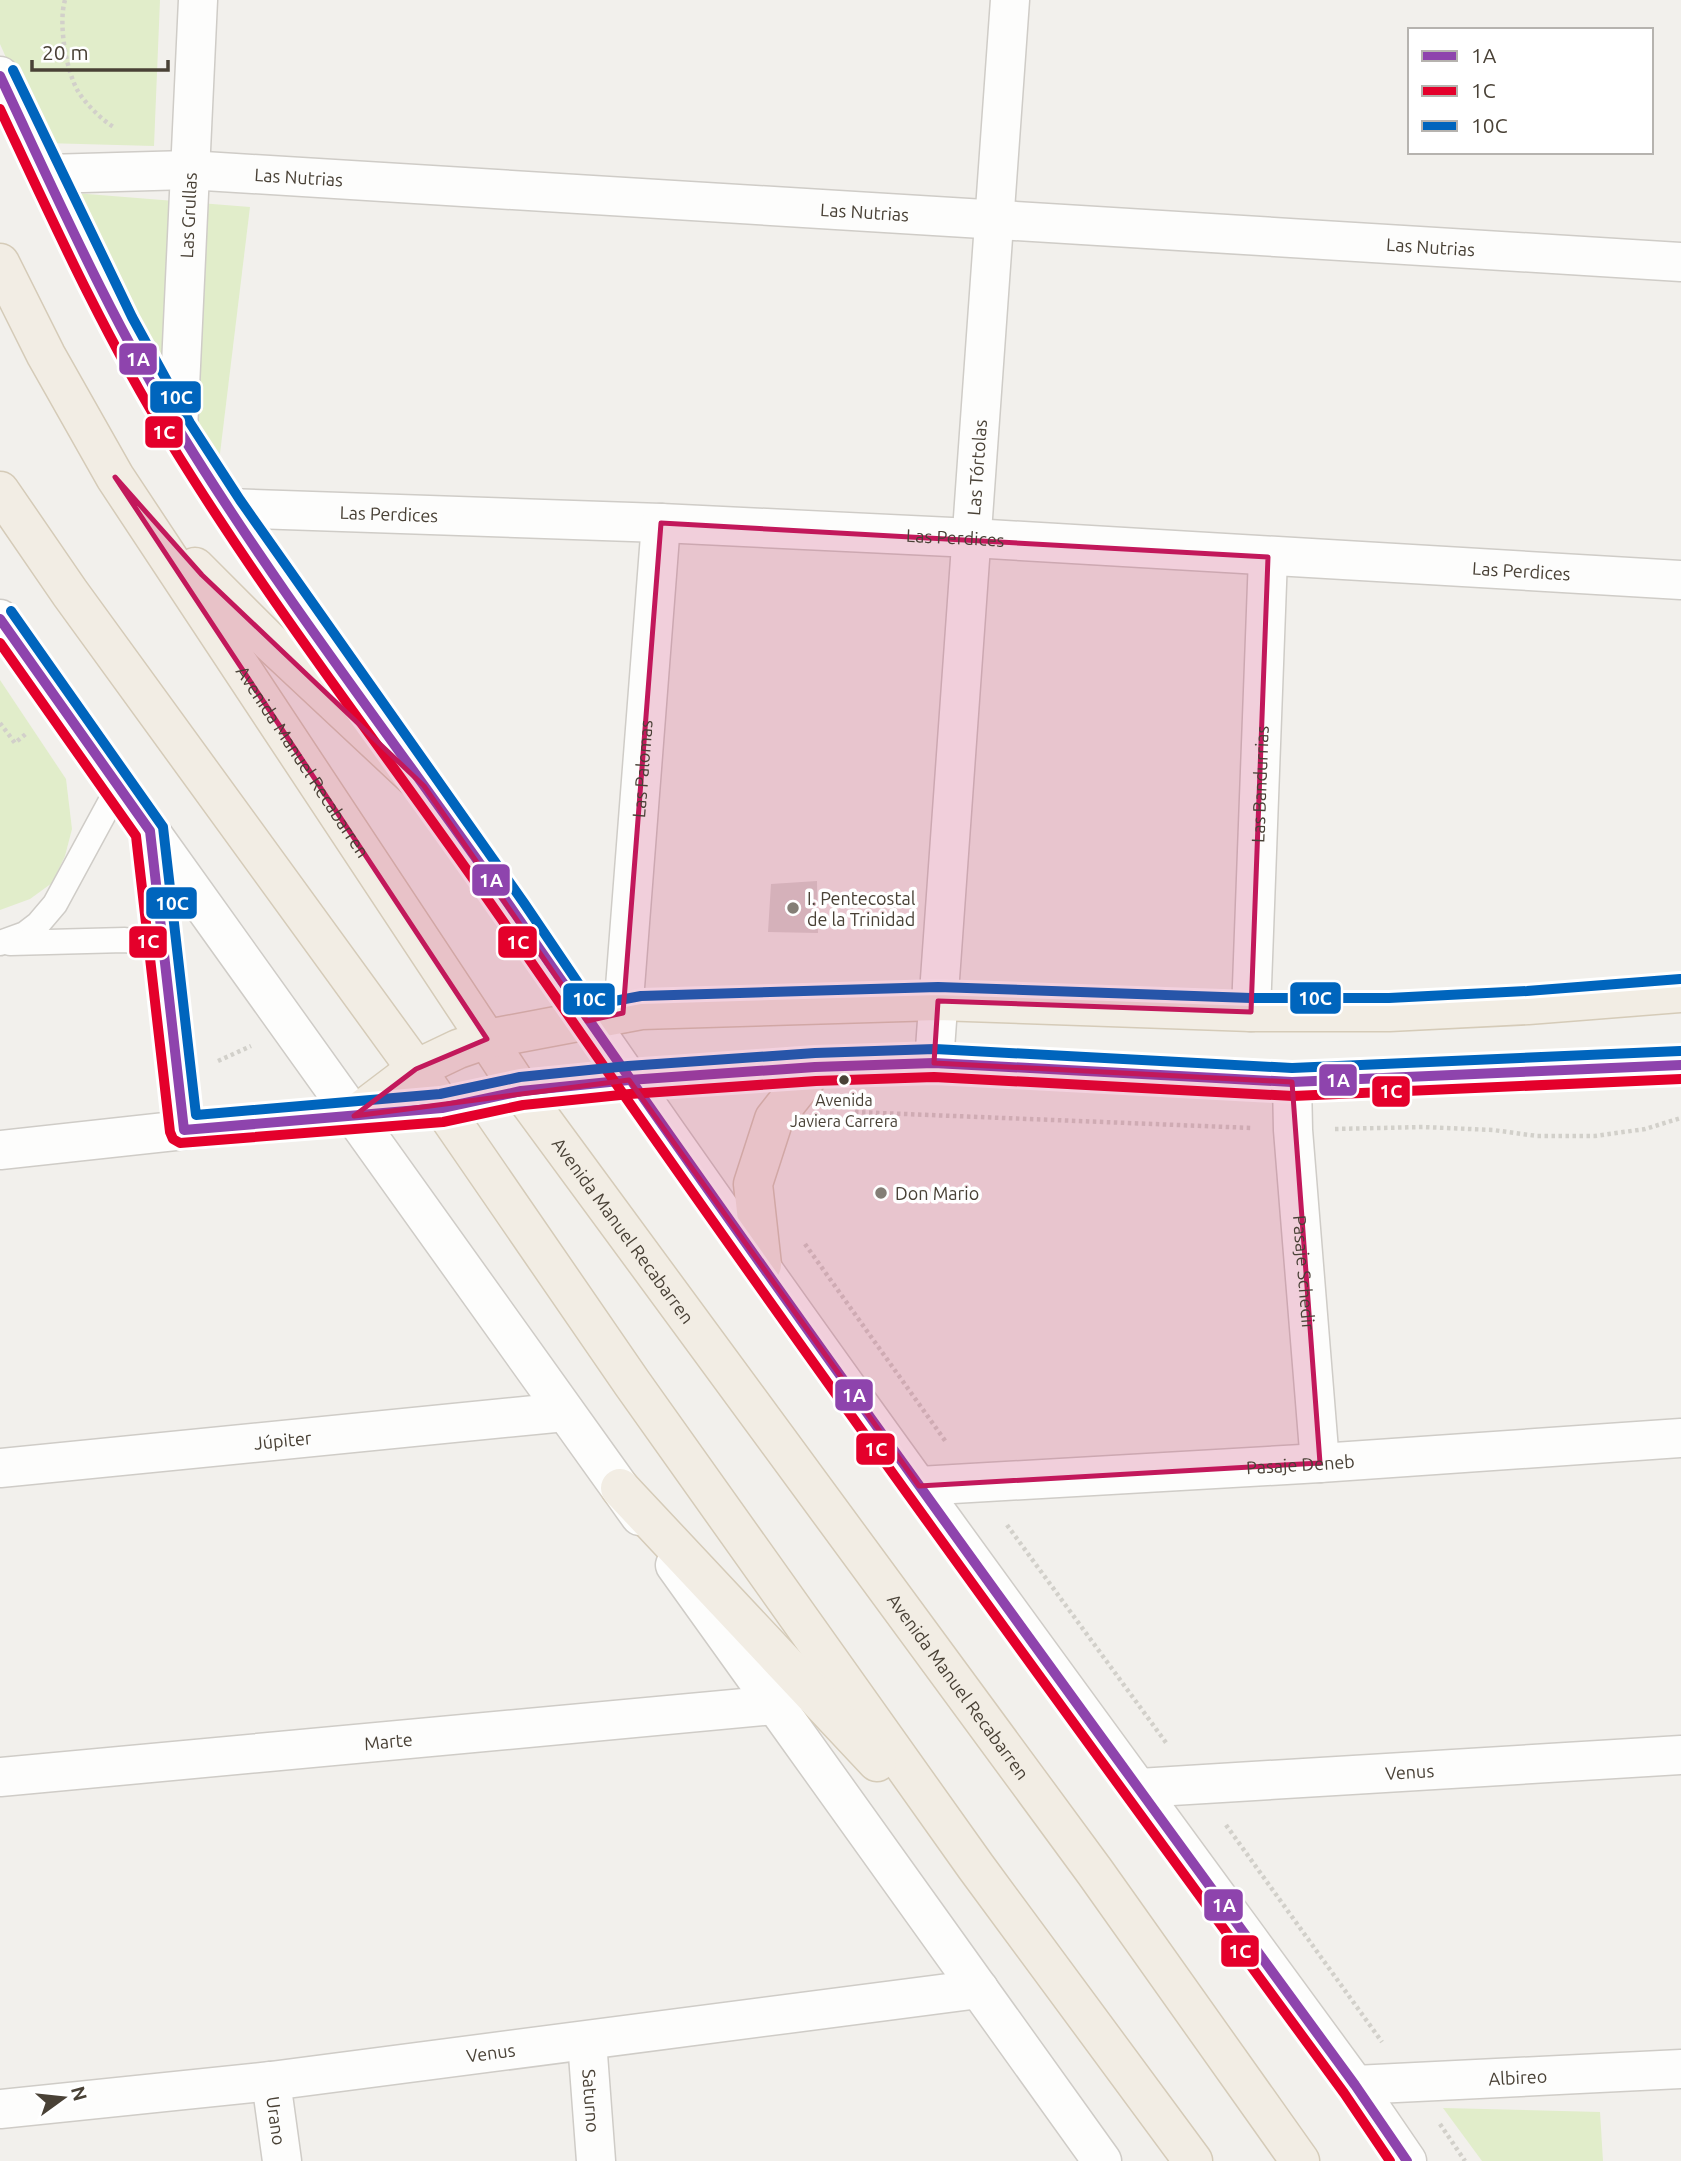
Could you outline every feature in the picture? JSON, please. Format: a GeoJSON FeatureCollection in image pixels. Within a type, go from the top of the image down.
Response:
{"type":"FeatureCollection","features":[{"type":"Feature","properties":{"kind":"main road","name":"Avenida Manuel Recabarren"},"geometry":{"type":"LineString","coordinates":[[0,263],[46,355],[115,477],[521,1091],[1095,1872],[1300,2161]]}},
{"type":"Feature","properties":{"kind":"main road"},"geometry":{"type":"LineString","coordinates":[[115,477],[202,575],[424,786]]}},
{"type":"Feature","properties":{"kind":"main road"},"geometry":{"type":"LineString","coordinates":[[0,491],[78,604],[416,1069],[632,1383],[976,1867],[1193,2161]]}},
{"type":"Feature","properties":{"kind":"main road"},"geometry":{"type":"LineString","coordinates":[[354,1116],[416,1069],[458,1049],[486,1039],[605,1017],[718,1007],[938,1001],[1251,1012],[1389,1012],[1681,993]]}},
{"type":"Feature","properties":{"kind":"main road"},"geometry":{"type":"LineString","coordinates":[[442,1108],[521,1091],[629,1080],[815,1067],[934,1063],[1292,1082],[1681,1065]]}},
{"type":"Feature","properties":{"kind":"main road"},"geometry":{"type":"LineString","coordinates":[[762,1265],[753,1184],[774,1119],[815,1067]]}},
{"type":"Feature","properties":{"kind":"main road"},"geometry":{"type":"LineString","coordinates":[[620,1488],[976,1867]]}},
{"type":"Feature","properties":{"kind":"street","name":"Las Grullas"},"geometry":{"type":"LineString","coordinates":[[178,430],[177,170],[198,0]]}},
{"type":"Feature","properties":{"kind":"street","name":"Las Tórtolas"},"geometry":{"type":"LineString","coordinates":[[934,1063],[1010,0]]}},
{"type":"Feature","properties":{"kind":"street"},"geometry":{"type":"LineString","coordinates":[[0,76],[120,323],[178,430],[229,508],[513,911],[605,1017],[629,1080],[919,1486],[1355,2085],[1407,2161]]}},
{"type":"Feature","properties":{"kind":"street","name":"Las Nutrias"},"geometry":{"type":"LineString","coordinates":[[47,174],[177,170],[1681,262]]}},
{"type":"Feature","properties":{"kind":"street","name":"Las Perdices"},"geometry":{"type":"LineString","coordinates":[[229,508],[661,523],[972,538],[1681,580]]}},
{"type":"Feature","properties":{"kind":"street","name":"Las Palomas"},"geometry":{"type":"LineString","coordinates":[[605,1017],[661,523]]}},
{"type":"Feature","properties":{"kind":"street","name":"Las Bandurrias"},"geometry":{"type":"LineString","coordinates":[[1251,1012],[1268,557]]}},
{"type":"Feature","properties":{"kind":"street"},"geometry":{"type":"LineString","coordinates":[[0,619],[1102,2161]]}},
{"type":"Feature","properties":{"kind":"street"},"geometry":{"type":"LineString","coordinates":[[150,831],[184,1130]]}},
{"type":"Feature","properties":{"kind":"street","name":"Pasaje Schedir"},"geometry":{"type":"LineString","coordinates":[[1292,1082],[1294,1138],[1320,1463]]}},
{"type":"Feature","properties":{"kind":"street"},"geometry":{"type":"LineString","coordinates":[[0,1150],[184,1130],[442,1108]]}},
{"type":"Feature","properties":{"kind":"street","name":"Júpiter"},"geometry":{"type":"LineString","coordinates":[[0,1468],[565,1412]]}},
{"type":"Feature","properties":{"kind":"street","name":"Pasaje Deneb"},"geometry":{"type":"LineString","coordinates":[[919,1486],[1320,1463],[1681,1438]]}},
{"type":"Feature","properties":{"kind":"street","name":"Marte"},"geometry":{"type":"LineString","coordinates":[[0,1777],[775,1705]]}},
{"type":"Feature","properties":{"kind":"street","name":"Venus"},"geometry":{"type":"LineString","coordinates":[[1139,1788],[1681,1755]]}},
{"type":"Feature","properties":{"kind":"street","name":"Venus"},"geometry":{"type":"LineString","coordinates":[[0,2109],[271,2081],[979,1989]]}},
{"type":"Feature","properties":{"kind":"street","name":"Saturno"},"geometry":{"type":"LineString","coordinates":[[587,2040],[596,2161]]}},
{"type":"Feature","properties":{"kind":"street","name":"Albireo"},"geometry":{"type":"LineString","coordinates":[[1355,2085],[1681,2069]]}},
{"type":"Feature","properties":{"kind":"street","name":"Urano"},"geometry":{"type":"LineString","coordinates":[[271,2081],[282,2161]]}},
{"type":"Feature","properties":{"kind":"lane"},"geometry":{"type":"LineString","coordinates":[[3,943],[26,934],[54,904],[119,786]]}},
{"type":"Feature","properties":{"kind":"lane"},"geometry":{"type":"LineString","coordinates":[[3,943],[125,940],[144,943],[164,952]]}},
{"type":"Feature","properties":{"kind":"path"},"geometry":{"type":"LineString","coordinates":[[65,0],[62,9],[63,34],[68,62],[78,91],[94,111],[139,146],[177,170]]}},
{"type":"Feature","properties":{"kind":"path"},"geometry":{"type":"LineString","coordinates":[[0,723],[15,743],[33,728]]}},
{"type":"Feature","properties":{"kind":"path"},"geometry":{"type":"LineString","coordinates":[[805,1244],[975,1483],[1198,1785],[1465,2161]]}},
{"type":"Feature","properties":{"kind":"highlighted area"},"geometry":{"type":"Polygon","coordinates":[[[115,477],[202,575],[424,786],[587,1021],[623,1013],[661,523],[1268,557],[1251,1012],[938,1001],[934,1063],[1292,1082],[1320,1463],[919,1486],[629,1080],[354,1116],[416,1069],[487,1039],[115,477]]]}},
{"type":"Feature","properties":{"kind":"green space"},"geometry":{"type":"Polygon","coordinates":[[[0,0],[160,0],[154,146],[44,143],[0,44],[0,0]]]}},
{"type":"Feature","properties":{"kind":"green space"},"geometry":{"type":"Polygon","coordinates":[[[62,192],[250,207],[218,470],[62,192]]]}},
{"type":"Feature","properties":{"kind":"green space"},"geometry":{"type":"Polygon","coordinates":[[[0,680],[66,779],[72,829],[65,856],[52,883],[30,899],[0,910],[0,680]]]}},
{"type":"Feature","properties":{"kind":"green space"},"geometry":{"type":"Polygon","coordinates":[[[1443,2108],[1600,2112],[1603,2161],[1482,2161],[1443,2108]]]}},
{"type":"Feature","properties":{"kind":"building","name":"I. Pentecostal de la Trinidad"},"geometry":{"type":"Polygon","coordinates":[[[817,881],[818,933],[768,932],[771,884],[817,881]]]}},
{"type":"Feature","properties":{"kind":"transit line","name":"10C"},"geometry":{"type":"LineString","coordinates":[[13,70],[132,317],[190,423],[240,500],[593,1005],[641,996],[938,987],[1251,998],[1389,998],[1680,979]]}},
{"type":"Feature","properties":{"kind":"transit line","name":"1A"},"geometry":{"type":"LineString","coordinates":[[0,76],[86,258],[156,392],[262,558],[827,1357],[1355,2085],[1407,2161]]}},
{"type":"Feature","properties":{"kind":"transit line","name":"1C"},"geometry":{"type":"LineString","coordinates":[[0,109],[80,278],[123,361],[170,442],[250,566],[817,1367],[1344,2093],[1390,2161]]}},
{"type":"Feature","properties":{"kind":"transit line","name":"10C"},"geometry":{"type":"LineString","coordinates":[[11,611],[163,827],[196,1115],[440,1094],[520,1077],[628,1066],[815,1053],[935,1049],[1292,1068],[1680,1051]]}},
{"type":"Feature","properties":{"kind":"transit line","name":"1A"},"geometry":{"type":"LineString","coordinates":[[0,619],[150,831],[184,1130],[442,1108],[521,1091],[629,1080],[815,1067],[934,1063],[1292,1082],[1681,1065]]}},
{"type":"Feature","properties":{"kind":"transit line","name":"1C"},"geometry":{"type":"LineString","coordinates":[[0,643],[136,836],[170,1132],[173,1139],[180,1143],[443,1122],[523,1105],[630,1094],[816,1081],[934,1077],[1293,1096],[1681,1079]]}},
{"type":"Feature","properties":{"kind":"place","name":"I. Pentecostal de la Trinidad"},"geometry":{"type":"Point","coordinates":[793,908]}},
{"type":"Feature","properties":{"kind":"place","name":"Avenida Javiera Carrera"},"geometry":{"type":"Point","coordinates":[844,1080]}},
{"type":"Feature","properties":{"kind":"place","name":"Don Mario"},"geometry":{"type":"Point","coordinates":[881,1193]}}]}
